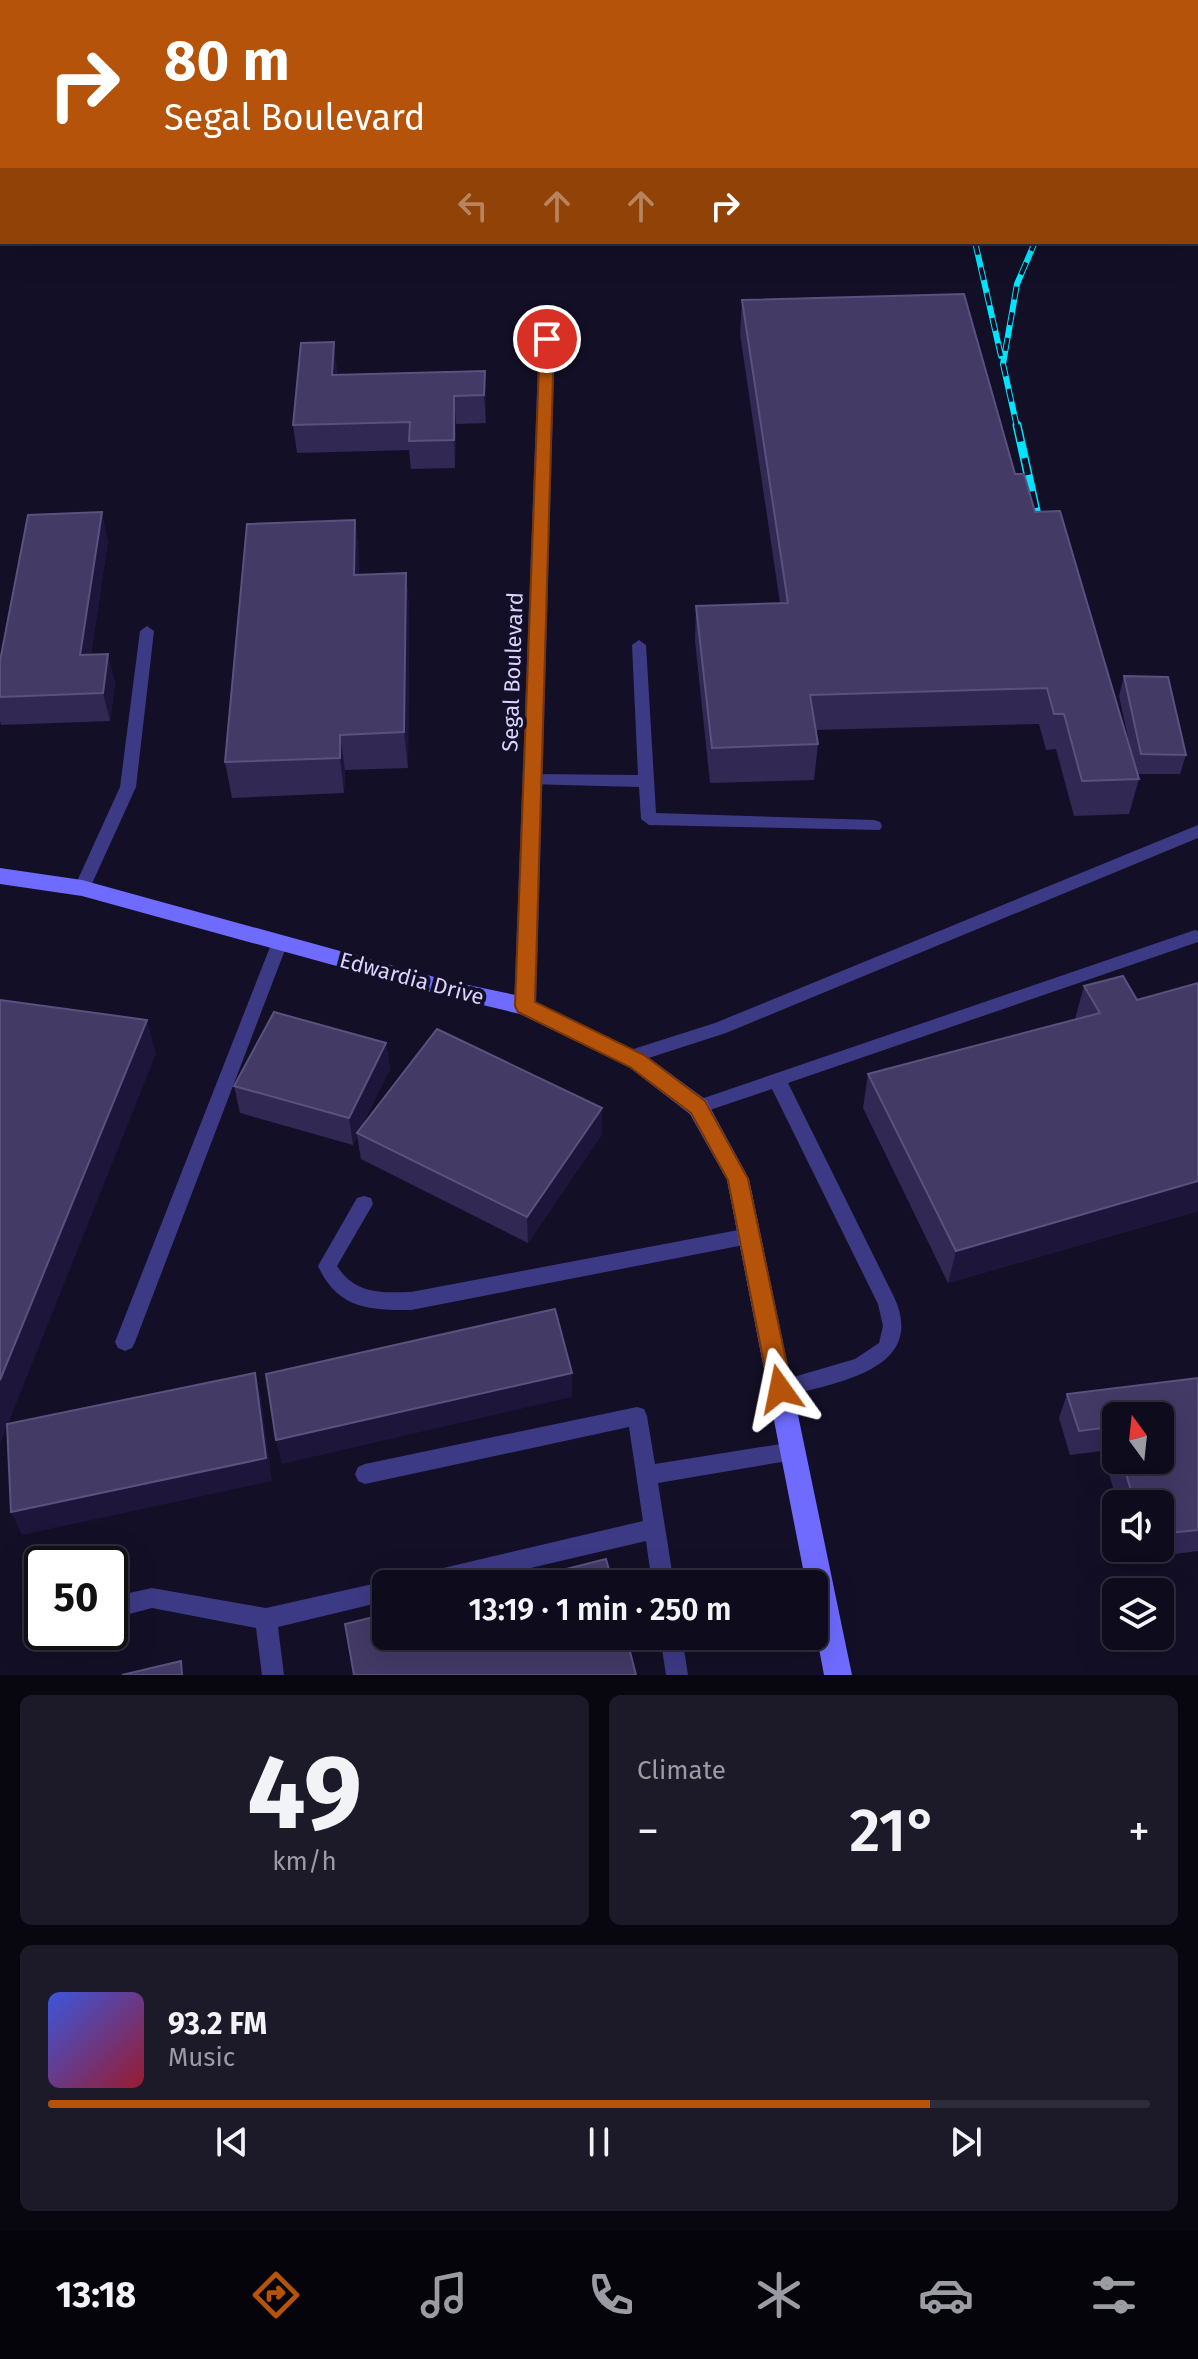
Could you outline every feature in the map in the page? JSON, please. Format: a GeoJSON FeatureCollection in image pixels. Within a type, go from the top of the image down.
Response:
{"type":"FeatureCollection","features":[{"type":"Feature","properties":{"kind":"main road","name":"Edwardia Drive"},"geometry":{"type":"LineString","coordinates":[[0,876],[82,888],[449,989],[525,1006],[630,1057],[698,1107],[738,1179],[838,1675]]}},
{"type":"Feature","properties":{"kind":"street","name":"Segal Boulevard"},"geometry":{"type":"LineString","coordinates":[[525,1006],[547,339]]}},
{"type":"Feature","properties":{"kind":"lane"},"geometry":{"type":"LineString","coordinates":[[82,888],[128,787],[147,631]]}},
{"type":"Feature","properties":{"kind":"lane"},"geometry":{"type":"LineString","coordinates":[[639,645],[649,819],[874,826]]}},
{"type":"Feature","properties":{"kind":"lane"},"geometry":{"type":"LineString","coordinates":[[533,780],[646,781]]}},
{"type":"Feature","properties":{"kind":"lane"},"geometry":{"type":"LineString","coordinates":[[630,1057],[734,1023],[1198,831]]}},
{"type":"Feature","properties":{"kind":"lane"},"geometry":{"type":"LineString","coordinates":[[698,1107],[1195,936]]}},
{"type":"Feature","properties":{"kind":"lane"},"geometry":{"type":"LineString","coordinates":[[125,1342],[280,942]]}},
{"type":"Feature","properties":{"kind":"lane"},"geometry":{"type":"LineString","coordinates":[[777,1080],[887,1303],[893,1326],[887,1348],[860,1366],[780,1389]]}},
{"type":"Feature","properties":{"kind":"lane"},"geometry":{"type":"LineString","coordinates":[[364,1204],[327,1266],[338,1287],[366,1301],[411,1301],[749,1236]]}},
{"type":"Feature","properties":{"kind":"lane"},"geometry":{"type":"LineString","coordinates":[[365,1474],[637,1416],[661,1570]]}},
{"type":"Feature","properties":{"kind":"lane"},"geometry":{"type":"LineString","coordinates":[[647,1475],[793,1451]]}},
{"type":"Feature","properties":{"kind":"lane"},"geometry":{"type":"LineString","coordinates":[[478,1570],[654,1529]]}},
{"type":"Feature","properties":{"kind":"lane"},"geometry":{"type":"LineString","coordinates":[[128,1604],[152,1598],[266,1619],[372,1594]]}},
{"type":"Feature","properties":{"kind":"lane"},"geometry":{"type":"LineString","coordinates":[[266,1619],[273,1675]]}},
{"type":"Feature","properties":{"kind":"lane"},"geometry":{"type":"LineString","coordinates":[[673,1650],[677,1675]]}},
{"type":"Feature","properties":{"kind":"building"},"geometry":{"type":"Polygon","coordinates":[[[964,294],[1015,474],[1024,474],[1035,512],[1060,511],[1139,779],[1082,781],[1064,714],[1054,714],[1047,688],[810,695],[818,744],[712,748],[696,606],[788,603],[742,300],[964,294]]]}},
{"type":"Feature","properties":{"kind":"building"},"geometry":{"type":"Polygon","coordinates":[[[334,342],[332,375],[485,371],[484,395],[454,396],[454,440],[409,441],[410,422],[293,425],[301,343],[334,342]]]}},
{"type":"Feature","properties":{"kind":"building"},"geometry":{"type":"Polygon","coordinates":[[[102,512],[80,655],[108,654],[103,693],[0,697],[0,661],[28,515],[102,512]]]}},
{"type":"Feature","properties":{"kind":"building"},"geometry":{"type":"Polygon","coordinates":[[[355,520],[354,575],[406,573],[404,732],[340,735],[340,758],[225,762],[247,524],[355,520]]]}},
{"type":"Feature","properties":{"kind":"building"},"geometry":{"type":"Polygon","coordinates":[[[1124,676],[1168,677],[1186,755],[1141,754],[1124,676]]]}},
{"type":"Feature","properties":{"kind":"building"},"geometry":{"type":"Polygon","coordinates":[[[1123,976],[1137,1000],[1198,983],[1198,1181],[956,1251],[868,1074],[1100,1013],[1084,986],[1123,976]]]}},
{"type":"Feature","properties":{"kind":"building"},"geometry":{"type":"Polygon","coordinates":[[[0,1000],[147,1020],[0,1380],[0,1000]]]}},
{"type":"Feature","properties":{"kind":"building"},"geometry":{"type":"Polygon","coordinates":[[[274,1012],[386,1043],[349,1118],[234,1086],[274,1012]]]}},
{"type":"Feature","properties":{"kind":"building"},"geometry":{"type":"Polygon","coordinates":[[[437,1029],[602,1108],[527,1217],[357,1133],[437,1029]]]}},
{"type":"Feature","properties":{"kind":"building"},"geometry":{"type":"Polygon","coordinates":[[[555,1309],[572,1373],[276,1440],[266,1374],[555,1309]]]}},
{"type":"Feature","properties":{"kind":"building"},"geometry":{"type":"Polygon","coordinates":[[[255,1373],[266,1458],[11,1512],[7,1424],[255,1373]]]}},
{"type":"Feature","properties":{"kind":"building"},"geometry":{"type":"Polygon","coordinates":[[[1198,1378],[1198,1530],[1174,1533],[1174,1490],[1131,1490],[1126,1474],[1174,1474],[1174,1402],[1102,1402],[1102,1428],[1079,1431],[1067,1394],[1198,1378]]]}},
{"type":"Feature","properties":{"kind":"building"},"geometry":{"type":"Polygon","coordinates":[[[606,1559],[609,1570],[562,1570],[606,1559]]]}},
{"type":"Feature","properties":{"kind":"building"},"geometry":{"type":"Polygon","coordinates":[[[372,1617],[372,1650],[630,1650],[636,1675],[354,1675],[345,1624],[372,1617]]]}},
{"type":"Feature","properties":{"kind":"building"},"geometry":{"type":"Polygon","coordinates":[[[181,1661],[182,1675],[122,1675],[181,1661]]]}},
{"type":"Feature","properties":{"kind":"railway"},"geometry":{"type":"LineString","coordinates":[[975,244],[1001,356]]}},
{"type":"Feature","properties":{"kind":"railway"},"geometry":{"type":"LineString","coordinates":[[1017,427],[1003,364],[1017,284],[1034,244]]}},
{"type":"Feature","properties":{"kind":"railway"},"geometry":{"type":"LineString","coordinates":[[1017,425],[1041,533]]}},
{"type":"Feature","properties":{"kind":"route"},"geometry":{"type":"LineString","coordinates":[[547,339],[525,1006],[637,1061],[698,1107],[738,1179],[780,1389]]}}]}
